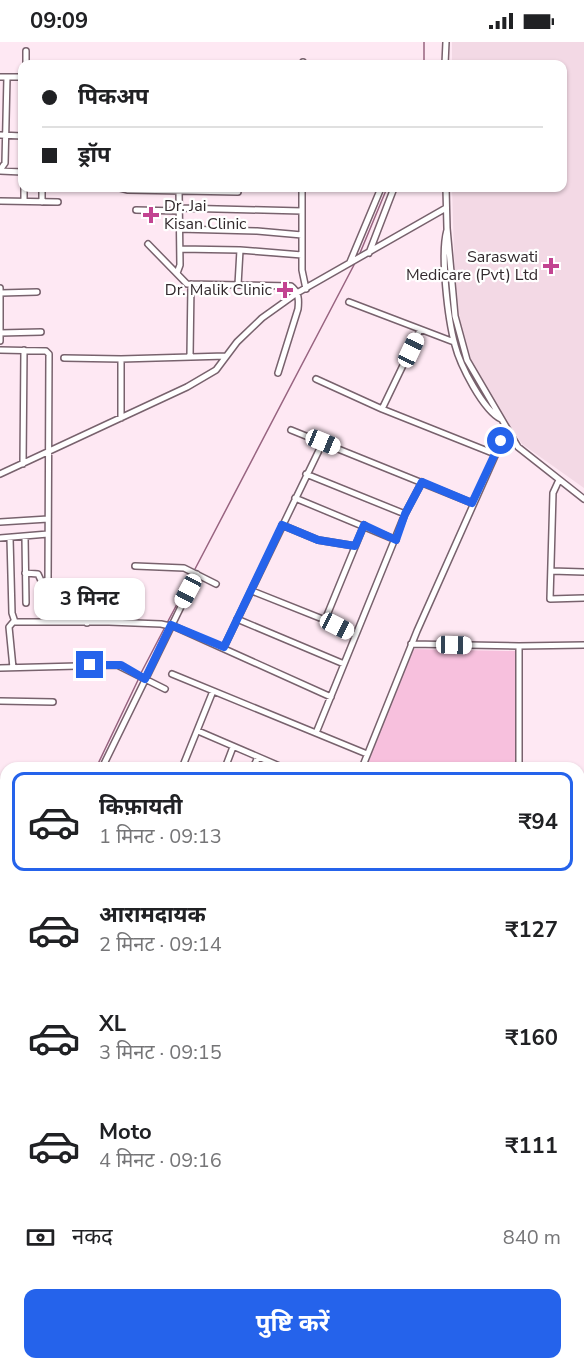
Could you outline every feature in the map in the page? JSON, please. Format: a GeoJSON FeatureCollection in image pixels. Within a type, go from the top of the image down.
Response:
{"type":"FeatureCollection","features":[{"type":"Feature","properties":{"kind":"street"},"geometry":{"type":"LineString","coordinates":[[445,60],[446,42]]}},
{"type":"Feature","properties":{"kind":"street"},"geometry":{"type":"LineString","coordinates":[[26,51],[26,60]]}},
{"type":"Feature","properties":{"kind":"street"},"geometry":{"type":"LineString","coordinates":[[0,77],[18,77]]}},
{"type":"Feature","properties":{"kind":"street"},"geometry":{"type":"LineString","coordinates":[[0,170],[5,165],[3,135],[8,77]]}},
{"type":"Feature","properties":{"kind":"street"},"geometry":{"type":"LineString","coordinates":[[3,135],[18,136]]}},
{"type":"Feature","properties":{"kind":"street"},"geometry":{"type":"LineString","coordinates":[[0,170],[18,172]]}},
{"type":"Feature","properties":{"kind":"street"},"geometry":{"type":"LineString","coordinates":[[24,192],[24,201]]}},
{"type":"Feature","properties":{"kind":"street"},"geometry":{"type":"LineString","coordinates":[[42,192],[42,202]]}},
{"type":"Feature","properties":{"kind":"street"},"geometry":{"type":"LineString","coordinates":[[177,273],[180,265],[179,192]]}},
{"type":"Feature","properties":{"kind":"street"},"geometry":{"type":"LineString","coordinates":[[302,192],[302,270],[306,289]]}},
{"type":"Feature","properties":{"kind":"street"},"geometry":{"type":"LineString","coordinates":[[446,192],[455,315],[467,360],[518,447],[584,499]]}},
{"type":"Feature","properties":{"kind":"street"},"geometry":{"type":"LineString","coordinates":[[366,254],[384,193]]}},
{"type":"Feature","properties":{"kind":"street"},"geometry":{"type":"LineString","coordinates":[[353,261],[384,193]]}},
{"type":"Feature","properties":{"kind":"street"},"geometry":{"type":"LineString","coordinates":[[0,201],[58,202]]}},
{"type":"Feature","properties":{"kind":"street"},"geometry":{"type":"LineString","coordinates":[[0,474],[204,378],[219,367],[226,356],[262,318],[297,293],[446,208]]}},
{"type":"Feature","properties":{"kind":"street"},"geometry":{"type":"LineString","coordinates":[[136,210],[302,211]]}},
{"type":"Feature","properties":{"kind":"street"},"geometry":{"type":"LineString","coordinates":[[447,228],[444,238],[445,262],[454,342],[469,377],[492,413],[501,419]]}},
{"type":"Feature","properties":{"kind":"street"},"geometry":{"type":"LineString","coordinates":[[179,229],[257,231],[302,235]]}},
{"type":"Feature","properties":{"kind":"street"},"geometry":{"type":"LineString","coordinates":[[148,244],[186,283],[291,286],[297,293],[298,309],[278,373]]}},
{"type":"Feature","properties":{"kind":"street"},"geometry":{"type":"LineString","coordinates":[[180,249],[240,250],[302,255]]}},
{"type":"Feature","properties":{"kind":"street"},"geometry":{"type":"LineString","coordinates":[[238,285],[240,250]]}},
{"type":"Feature","properties":{"kind":"street"},"geometry":{"type":"LineString","coordinates":[[190,356],[191,284]]}},
{"type":"Feature","properties":{"kind":"street"},"geometry":{"type":"LineString","coordinates":[[0,341],[1,291],[37,292]]}},
{"type":"Feature","properties":{"kind":"street"},"geometry":{"type":"LineString","coordinates":[[349,302],[454,342]]}},
{"type":"Feature","properties":{"kind":"street"},"geometry":{"type":"LineString","coordinates":[[382,409],[420,330]]}},
{"type":"Feature","properties":{"kind":"street"},"geometry":{"type":"LineString","coordinates":[[0,333],[41,332]]}},
{"type":"Feature","properties":{"kind":"street"},"geometry":{"type":"LineString","coordinates":[[0,350],[46,351],[48,354],[48,584]]}},
{"type":"Feature","properties":{"kind":"street"},"geometry":{"type":"LineString","coordinates":[[23,464],[24,350]]}},
{"type":"Feature","properties":{"kind":"street"},"geometry":{"type":"LineString","coordinates":[[64,358],[226,356]]}},
{"type":"Feature","properties":{"kind":"street"},"geometry":{"type":"LineString","coordinates":[[121,359],[122,418]]}},
{"type":"Feature","properties":{"kind":"street"},"geometry":{"type":"LineString","coordinates":[[316,379],[382,409],[495,454]]}},
{"type":"Feature","properties":{"kind":"street"},"geometry":{"type":"LineString","coordinates":[[364,762],[411,644],[507,429]]}},
{"type":"Feature","properties":{"kind":"street"},"geometry":{"type":"LineString","coordinates":[[291,430],[472,503]]}},
{"type":"Feature","properties":{"kind":"street"},"geometry":{"type":"LineString","coordinates":[[224,647],[323,442]]}},
{"type":"Feature","properties":{"kind":"street"},"geometry":{"type":"LineString","coordinates":[[306,474],[405,514]]}},
{"type":"Feature","properties":{"kind":"street"},"geometry":{"type":"LineString","coordinates":[[559,480],[553,493],[550,599],[584,598]]}},
{"type":"Feature","properties":{"kind":"street"},"geometry":{"type":"LineString","coordinates":[[316,733],[405,514],[422,482]]}},
{"type":"Feature","properties":{"kind":"street"},"geometry":{"type":"LineString","coordinates":[[295,498],[396,540]]}},
{"type":"Feature","properties":{"kind":"street"},"geometry":{"type":"LineString","coordinates":[[0,522],[48,519]]}},
{"type":"Feature","properties":{"kind":"street"},"geometry":{"type":"LineString","coordinates":[[282,525],[318,540],[355,546]]}},
{"type":"Feature","properties":{"kind":"street"},"geometry":{"type":"LineString","coordinates":[[325,620],[364,525]]}},
{"type":"Feature","properties":{"kind":"street"},"geometry":{"type":"LineString","coordinates":[[0,538],[48,534]]}},
{"type":"Feature","properties":{"kind":"street"},"geometry":{"type":"LineString","coordinates":[[25,537],[26,603]]}},
{"type":"Feature","properties":{"kind":"street"},"geometry":{"type":"LineString","coordinates":[[10,538],[14,621],[9,627],[14,668]]}},
{"type":"Feature","properties":{"kind":"street"},"geometry":{"type":"LineString","coordinates":[[135,566],[176,567],[189,570],[216,584]]}},
{"type":"Feature","properties":{"kind":"street"},"geometry":{"type":"LineString","coordinates":[[551,572],[584,572]]}},
{"type":"Feature","properties":{"kind":"street"},"geometry":{"type":"LineString","coordinates":[[25,573],[38,574],[41,584],[87,585],[87,623]]}},
{"type":"Feature","properties":{"kind":"street"},"geometry":{"type":"LineString","coordinates":[[105,762],[141,677],[196,573]]}},
{"type":"Feature","properties":{"kind":"street"},"geometry":{"type":"LineString","coordinates":[[252,591],[325,620],[355,635]]}},
{"type":"Feature","properties":{"kind":"street"},"geometry":{"type":"LineString","coordinates":[[237,619],[344,664]]}},
{"type":"Feature","properties":{"kind":"street"},"geometry":{"type":"LineString","coordinates":[[14,621],[168,625],[224,647],[331,697]]}},
{"type":"Feature","properties":{"kind":"street"},"geometry":{"type":"LineString","coordinates":[[411,644],[584,645]]}},
{"type":"Feature","properties":{"kind":"street"},"geometry":{"type":"LineString","coordinates":[[519,646],[519,762]]}},
{"type":"Feature","properties":{"kind":"street"},"geometry":{"type":"LineString","coordinates":[[0,668],[121,665],[165,689]]}},
{"type":"Feature","properties":{"kind":"street"},"geometry":{"type":"LineString","coordinates":[[172,675],[367,754]]}},
{"type":"Feature","properties":{"kind":"street"},"geometry":{"type":"LineString","coordinates":[[185,762],[213,691]]}},
{"type":"Feature","properties":{"kind":"street"},"geometry":{"type":"LineString","coordinates":[[0,701],[53,702]]}},
{"type":"Feature","properties":{"kind":"street"},"geometry":{"type":"LineString","coordinates":[[198,730],[268,762]]}},
{"type":"Feature","properties":{"kind":"street"},"geometry":{"type":"LineString","coordinates":[[227,762],[233,747]]}},
{"type":"Feature","properties":{"kind":"street"},"geometry":{"type":"LineString","coordinates":[[256,762],[258,758]]}},
{"type":"Feature","properties":{"kind":"shaded area"},"geometry":{"type":"Polygon","coordinates":[[[452,42],[584,42],[584,488],[522,444],[487,390],[464,350],[455,285],[452,192],[567,192],[567,60],[452,60],[452,42]]]}},
{"type":"Feature","properties":{"kind":"shaded area"},"geometry":{"type":"Polygon","coordinates":[[[413,649],[515,651],[515,762],[368,762],[413,649]]]}},
{"type":"Feature","properties":{"kind":"waterway"},"geometry":{"type":"LineString","coordinates":[[424,42],[424,60]]}},
{"type":"Feature","properties":{"kind":"waterway"},"geometry":{"type":"LineString","coordinates":[[360,253],[385,192]]}},
{"type":"Feature","properties":{"kind":"waterway"},"geometry":{"type":"LineString","coordinates":[[195,569],[355,263]]}},
{"type":"Feature","properties":{"kind":"waterway"},"geometry":{"type":"LineString","coordinates":[[167,623],[193,574]]}},
{"type":"Feature","properties":{"kind":"waterway"},"geometry":{"type":"LineString","coordinates":[[141,673],[165,627]]}},
{"type":"Feature","properties":{"kind":"waterway"},"geometry":{"type":"LineString","coordinates":[[99,762],[139,678]]}},
{"type":"Feature","properties":{"kind":"place","name":"Dr. Jai Kisan Clinic"},"geometry":{"type":"Point","coordinates":[151,215]}},
{"type":"Feature","properties":{"kind":"place","name":"Saraswati Medicare (Pvt) Ltd"},"geometry":{"type":"Point","coordinates":[551,266]}},
{"type":"Feature","properties":{"kind":"place","name":"Dr. Malik Clinic"},"geometry":{"type":"Point","coordinates":[285,290]}},
{"type":"Feature","properties":{"kind":"route"},"geometry":{"type":"LineString","coordinates":[[90,665],[121,665],[145,679],[171,625],[224,647],[282,525],[318,540],[355,546],[364,525],[396,540],[405,514],[422,482],[472,503],[501,441]]}}]}
